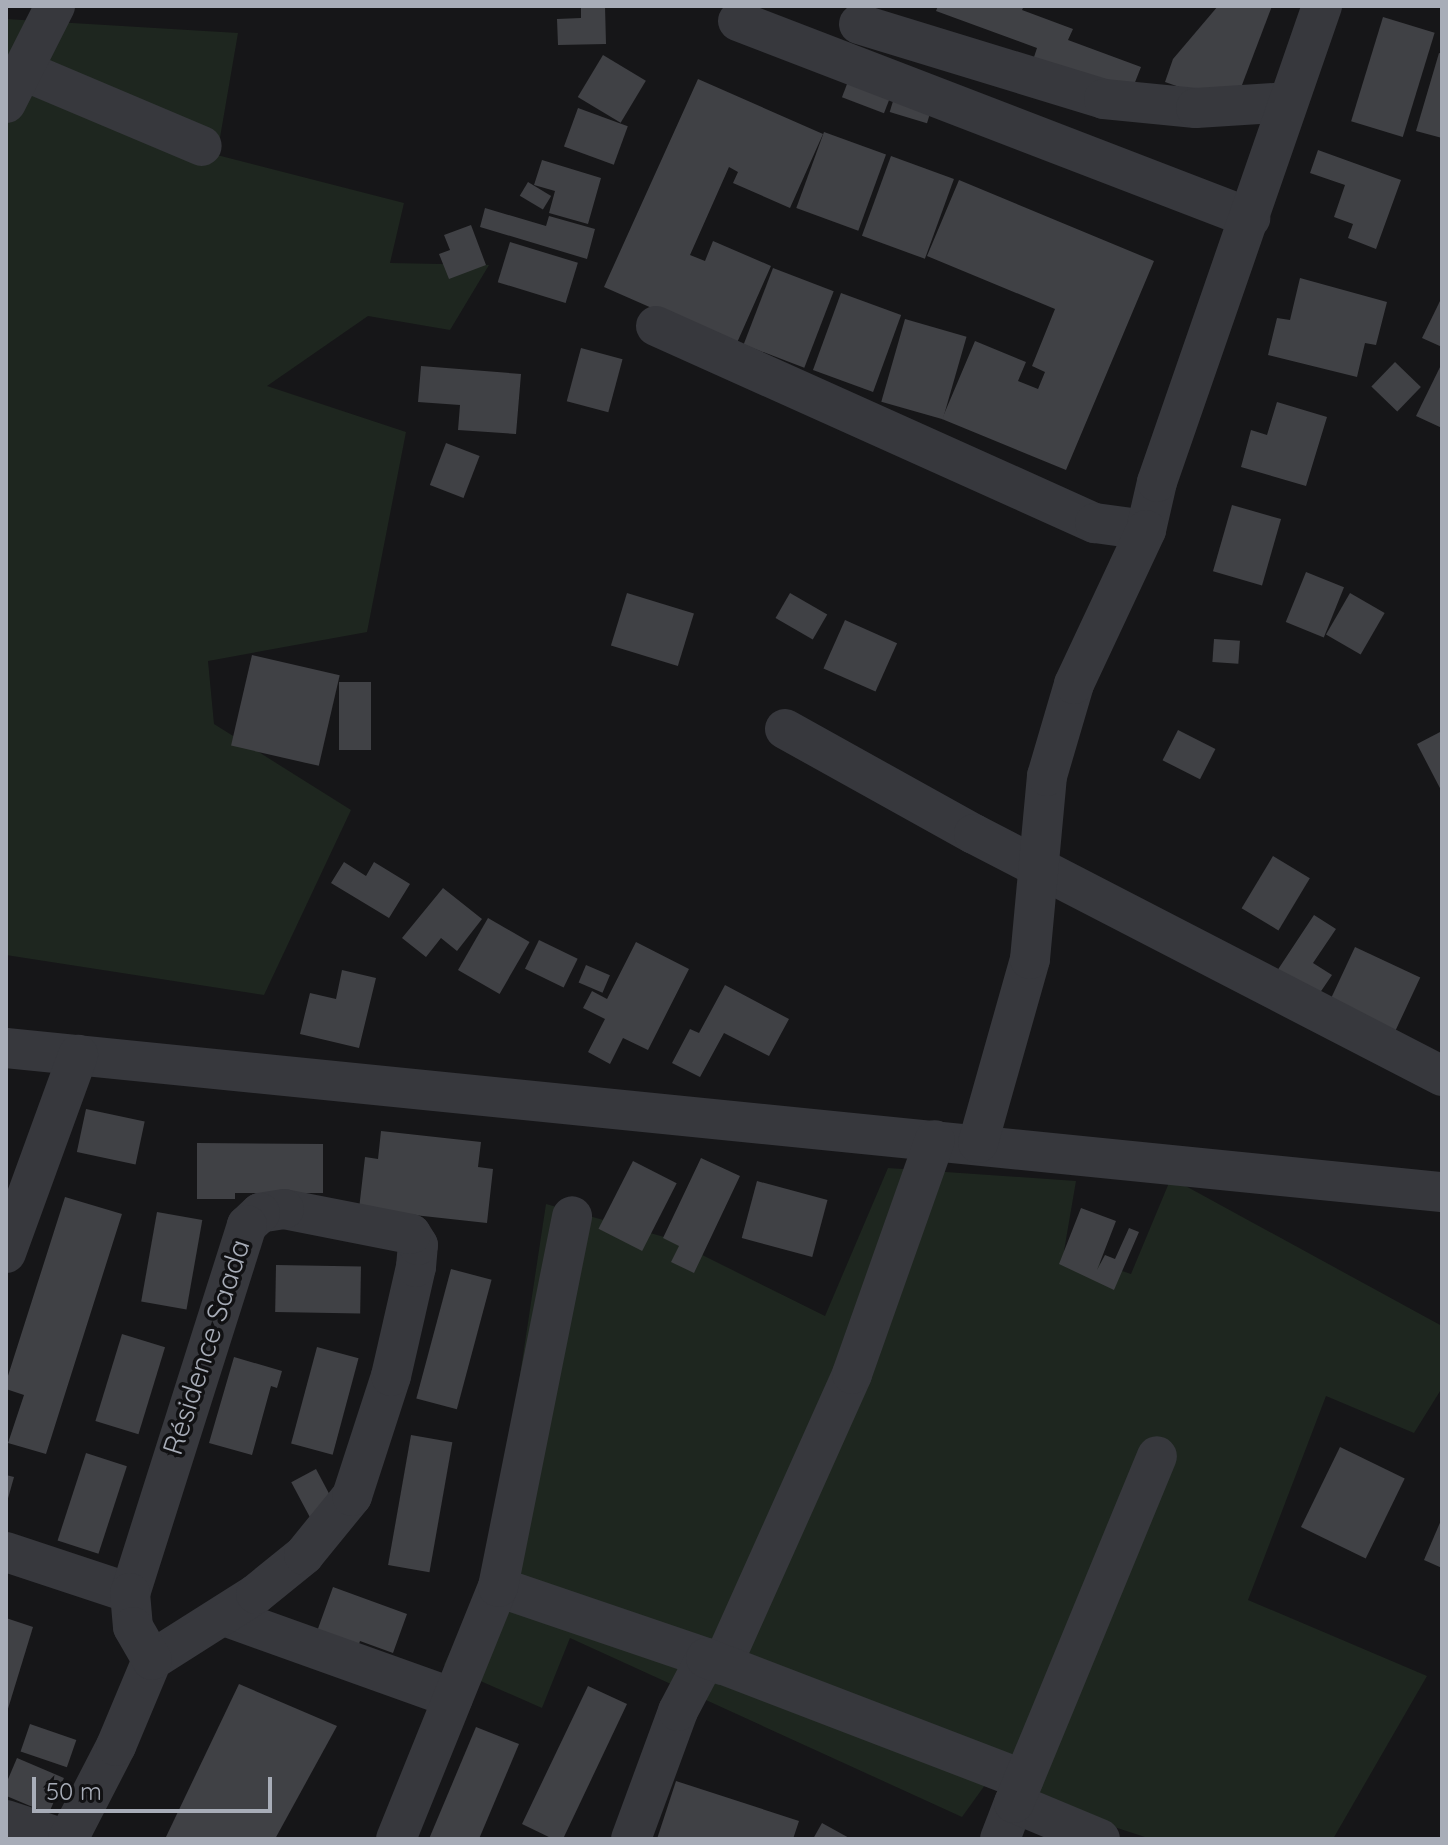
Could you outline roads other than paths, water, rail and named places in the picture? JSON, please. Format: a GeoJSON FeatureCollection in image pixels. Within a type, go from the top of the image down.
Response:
{"type":"FeatureCollection","features":[{"type":"Feature","properties":{"kind":"street"},"geometry":{"type":"LineString","coordinates":[[55,6],[14,87],[202,146]]}},
{"type":"Feature","properties":{"kind":"street"},"geometry":{"type":"LineString","coordinates":[[978,1143],[1019,1009],[1042,868],[1047,776],[1074,684],[1146,530],[1157,482],[1322,6]]}},
{"type":"Feature","properties":{"kind":"street"},"geometry":{"type":"LineString","coordinates":[[738,21],[1250,218]]}},
{"type":"Feature","properties":{"kind":"street"},"geometry":{"type":"LineString","coordinates":[[859,24],[1104,99],[1196,108],[1288,102]]}},
{"type":"Feature","properties":{"kind":"street"},"geometry":{"type":"LineString","coordinates":[[656,326],[1095,523],[1146,530]]}},
{"type":"Feature","properties":{"kind":"street"},"geometry":{"type":"LineString","coordinates":[[785,729],[1042,868],[1442,1076]]}},
{"type":"Feature","properties":{"kind":"street"},"geometry":{"type":"LineString","coordinates":[[6,1048],[978,1143],[1442,1192]]}},
{"type":"Feature","properties":{"kind":"street"},"geometry":{"type":"LineString","coordinates":[[6,1253],[18,1183],[78,1055]]}},
{"type":"Feature","properties":{"kind":"street"},"geometry":{"type":"LineString","coordinates":[[631,1839],[678,1711],[714,1662],[852,1374],[935,1140]]}},
{"type":"Feature","properties":{"kind":"street","name":"Résidence Saada"},"geometry":{"type":"LineString","coordinates":[[152,1660],[133,1627],[130,1593],[203,1350],[251,1219],[284,1209],[411,1234],[418,1245],[416,1267],[361,1478],[337,1519],[240,1605]]}},
{"type":"Feature","properties":{"kind":"street"},"geometry":{"type":"LineString","coordinates":[[396,1839],[498,1587],[572,1216]]}},
{"type":"Feature","properties":{"kind":"street"},"geometry":{"type":"LineString","coordinates":[[1012,1807],[1157,1456]]}},
{"type":"Feature","properties":{"kind":"street"},"geometry":{"type":"LineString","coordinates":[[6,1552],[130,1593]]}},
{"type":"Feature","properties":{"kind":"street"},"geometry":{"type":"LineString","coordinates":[[498,1587],[714,1662],[1012,1807],[1100,1839]]}},
{"type":"Feature","properties":{"kind":"street"},"geometry":{"type":"LineString","coordinates":[[6,1820],[66,1839],[116,1746],[152,1660],[240,1605],[453,1698]]}}]}
